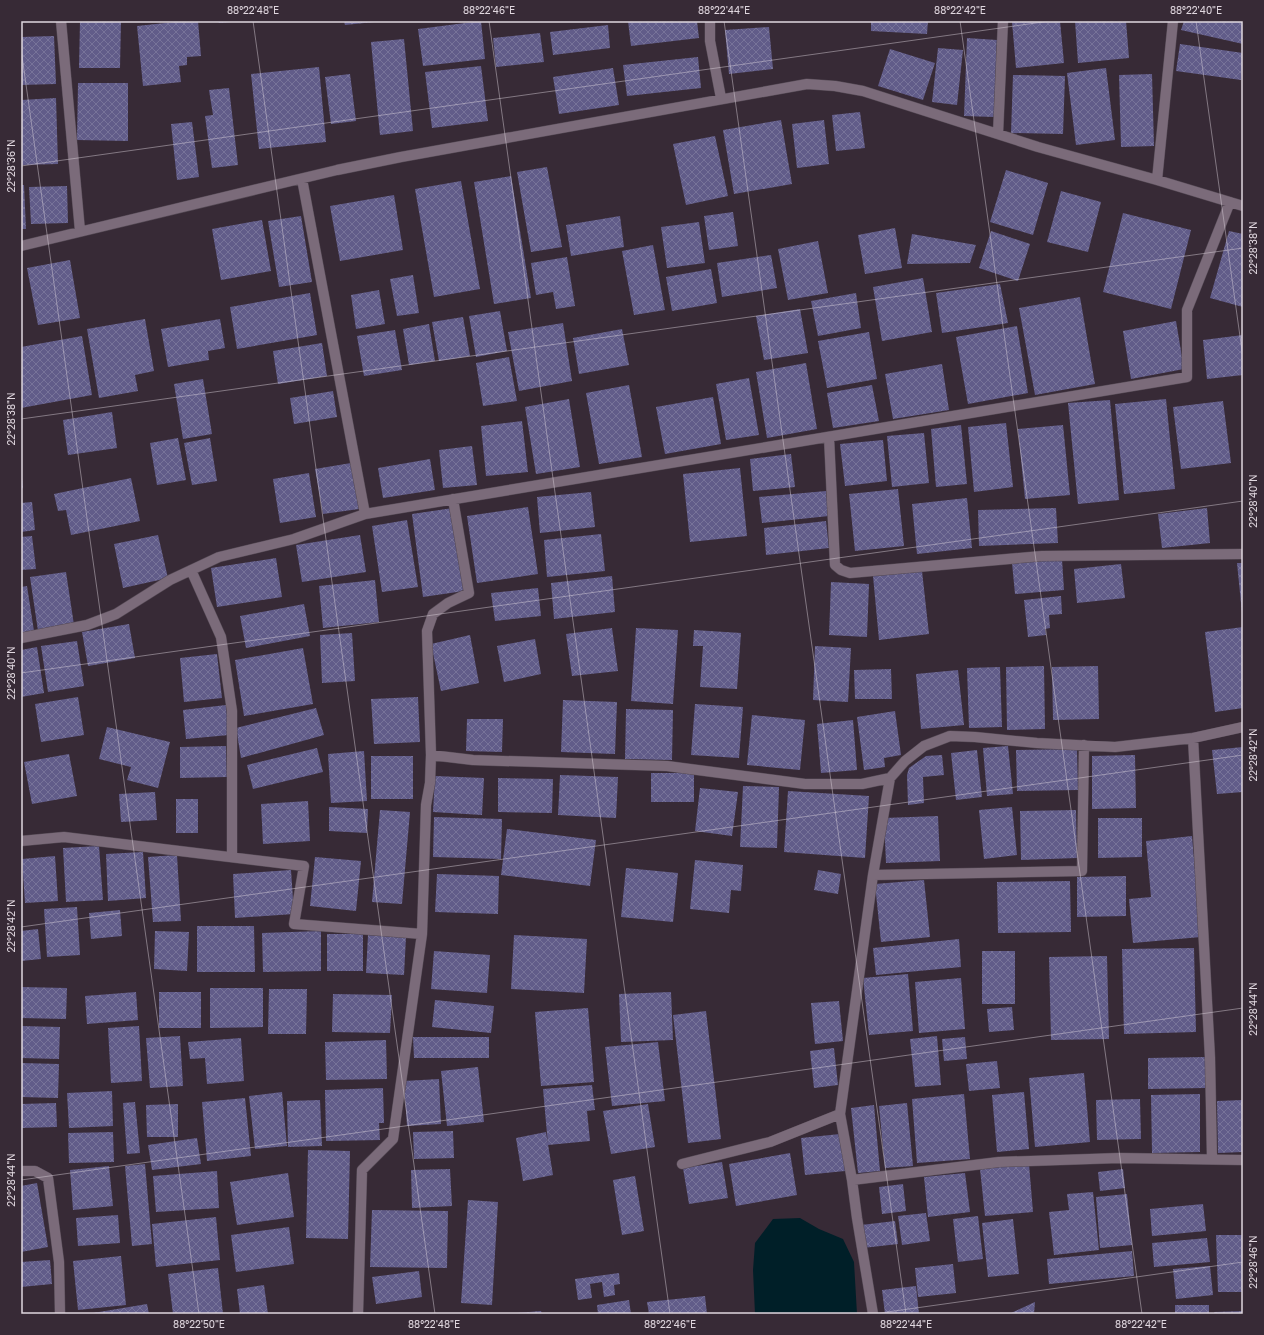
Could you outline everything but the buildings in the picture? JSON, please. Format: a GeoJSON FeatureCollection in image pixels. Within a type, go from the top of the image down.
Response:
{"type":"FeatureCollection","features":[{"type":"Feature","properties":{"kind":"street"},"geometry":{"type":"LineString","coordinates":[[61,21],[80,231]]}},
{"type":"Feature","properties":{"kind":"street"},"geometry":{"type":"LineString","coordinates":[[710,21],[710,41],[721,98]]}},
{"type":"Feature","properties":{"kind":"street"},"geometry":{"type":"LineString","coordinates":[[998,134],[1003,21]]}},
{"type":"Feature","properties":{"kind":"street"},"geometry":{"type":"LineString","coordinates":[[1157,180],[1174,21]]}},
{"type":"Feature","properties":{"kind":"street"},"geometry":{"type":"LineString","coordinates":[[21,246],[401,157],[721,98],[807,84],[836,86],[863,91],[1038,147],[1157,180],[1243,206]]}},
{"type":"Feature","properties":{"kind":"street"},"geometry":{"type":"LineString","coordinates":[[302,179],[365,514]]}},
{"type":"Feature","properties":{"kind":"street"},"geometry":{"type":"LineString","coordinates":[[21,638],[87,625],[116,614],[170,580],[219,557],[294,539],[365,514],[1187,377],[1187,310],[1230,202]]}},
{"type":"Feature","properties":{"kind":"street"},"geometry":{"type":"LineString","coordinates":[[829,437],[835,565],[841,570],[850,572],[1042,556],[1243,554]]}},
{"type":"Feature","properties":{"kind":"street"},"geometry":{"type":"LineString","coordinates":[[358,1314],[362,1170],[392,1139],[422,934],[426,805],[430,783],[431,755],[427,631],[433,614],[448,603],[469,593],[453,500]]}},
{"type":"Feature","properties":{"kind":"street"},"geometry":{"type":"LineString","coordinates":[[191,570],[221,637],[232,711],[232,857]]}},
{"type":"Feature","properties":{"kind":"street"},"geometry":{"type":"LineString","coordinates":[[872,1314],[852,1180],[840,1114],[873,875],[890,778],[905,760],[924,746],[950,736],[1115,747],[1193,738],[1243,727]]}},
{"type":"Feature","properties":{"kind":"street"},"geometry":{"type":"LineString","coordinates":[[1193,738],[1210,1058],[1212,1159]]}},
{"type":"Feature","properties":{"kind":"street"},"geometry":{"type":"LineString","coordinates":[[873,875],[1082,871],[1084,745]]}},
{"type":"Feature","properties":{"kind":"street"},"geometry":{"type":"LineString","coordinates":[[431,755],[473,760],[667,766],[805,784],[862,784],[890,778]]}},
{"type":"Feature","properties":{"kind":"street"},"geometry":{"type":"LineString","coordinates":[[21,841],[64,837],[304,866],[294,924],[422,934]]}},
{"type":"Feature","properties":{"kind":"street"},"geometry":{"type":"LineString","coordinates":[[682,1164],[770,1142],[840,1114]]}},
{"type":"Feature","properties":{"kind":"street"},"geometry":{"type":"LineString","coordinates":[[852,1180],[999,1162],[1119,1158],[1243,1160]]}},
{"type":"Feature","properties":{"kind":"street"},"geometry":{"type":"LineString","coordinates":[[21,1171],[35,1171],[48,1178],[59,1262],[60,1314]]}},
{"type":"Feature","properties":{"kind":"water"},"geometry":{"type":"Polygon","coordinates":[[[800,1218],[819,1229],[843,1239],[854,1262],[857,1314],[755,1314],[753,1270],[755,1243],[773,1219],[800,1218]]]}}]}
